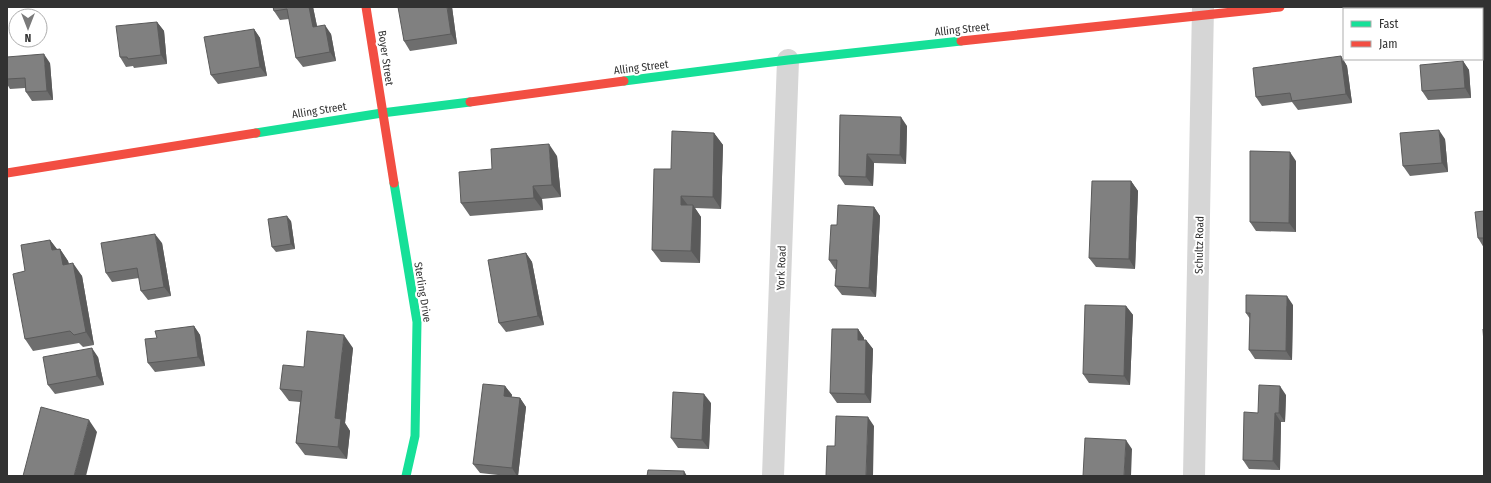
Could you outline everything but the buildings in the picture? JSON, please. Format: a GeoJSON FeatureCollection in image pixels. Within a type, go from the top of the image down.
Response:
{"type":"FeatureCollection","features":[{"type":"Feature","properties":{"kind":"street","name":"Boyer Street"},"geometry":{"type":"LineString","coordinates":[[366,7],[382,113]]}},
{"type":"Feature","properties":{"kind":"street","name":"Alling Street"},"geometry":{"type":"LineString","coordinates":[[7,173],[382,113],[788,60],[1203,11],[1280,7]]}},
{"type":"Feature","properties":{"kind":"street","name":"Schultz Road"},"geometry":{"type":"LineString","coordinates":[[1194,476],[1203,11]]}},
{"type":"Feature","properties":{"kind":"street","name":"York Road"},"geometry":{"type":"LineString","coordinates":[[774,476],[788,60]]}},
{"type":"Feature","properties":{"kind":"street","name":"Sterling Drive"},"geometry":{"type":"LineString","coordinates":[[382,113],[417,322],[415,436],[406,476]]}},
{"type":"Feature","properties":{"kind":"traffic: fast"},"geometry":{"type":"LineString","coordinates":[[624,81],[788,60],[961,41]]}},
{"type":"Feature","properties":{"kind":"traffic: fast"},"geometry":{"type":"LineString","coordinates":[[256,133],[382,113],[470,102]]}},
{"type":"Feature","properties":{"kind":"traffic: fast"},"geometry":{"type":"LineString","coordinates":[[394,183],[417,322],[415,436],[406,476]]}},
{"type":"Feature","properties":{"kind":"traffic: jam"},"geometry":{"type":"LineString","coordinates":[[366,7],[394,183]]}},
{"type":"Feature","properties":{"kind":"traffic: jam"},"geometry":{"type":"LineString","coordinates":[[961,41],[1280,7]]}},
{"type":"Feature","properties":{"kind":"traffic: jam"},"geometry":{"type":"LineString","coordinates":[[470,102],[624,81]]}},
{"type":"Feature","properties":{"kind":"traffic: jam"},"geometry":{"type":"LineString","coordinates":[[7,173],[256,133]]}}]}
